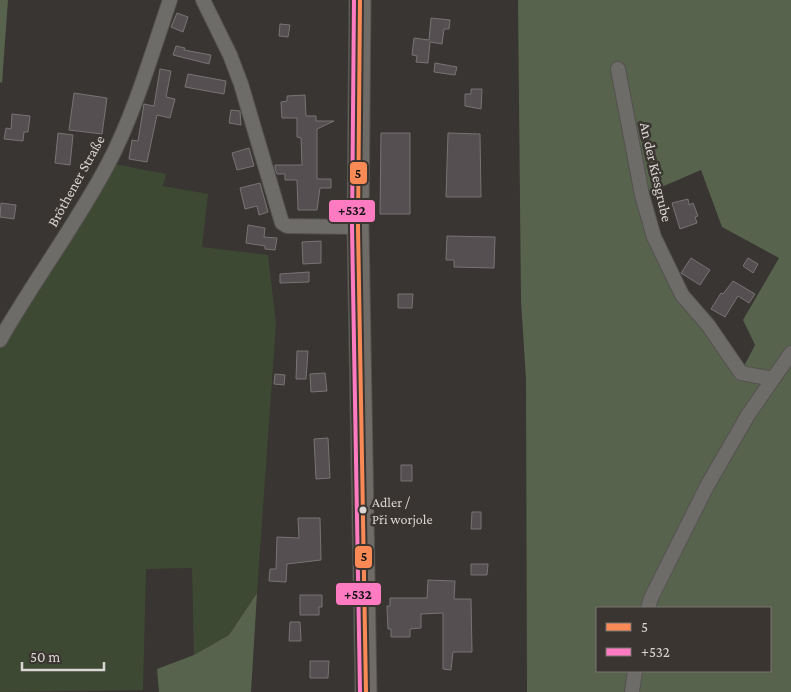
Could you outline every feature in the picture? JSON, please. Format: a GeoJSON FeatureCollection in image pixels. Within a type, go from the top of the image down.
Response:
{"type":"FeatureCollection","features":[{"type":"Feature","properties":{"kind":"main road"},"geometry":{"type":"LineString","coordinates":[[360,0],[358,227],[366,692]]}},
{"type":"Feature","properties":{"kind":"street","name":"Bröthener Straße"},"geometry":{"type":"LineString","coordinates":[[0,340],[26,294],[83,208],[109,163],[170,0]]}},
{"type":"Feature","properties":{"kind":"street"},"geometry":{"type":"LineString","coordinates":[[203,0],[230,55],[241,84],[282,223],[287,226],[358,227]]}},
{"type":"Feature","properties":{"kind":"street","name":"An der Kiesgrube"},"geometry":{"type":"LineString","coordinates":[[618,69],[642,195],[654,237],[682,295],[708,325],[741,373],[773,379]]}},
{"type":"Feature","properties":{"kind":"street"},"geometry":{"type":"LineString","coordinates":[[648,607],[650,598],[707,486],[748,415],[791,353]]}},
{"type":"Feature","properties":{"kind":"street"},"geometry":{"type":"LineString","coordinates":[[632,692],[635,672]]}},
{"type":"Feature","properties":{"kind":"green space"},"geometry":{"type":"Polygon","coordinates":[[[0,0],[8,0],[2,83],[0,82],[0,0]]]}},
{"type":"Feature","properties":{"kind":"green space"},"geometry":{"type":"Polygon","coordinates":[[[518,0],[791,0],[791,692],[527,692],[526,379],[521,302],[518,0]],[[701,170],[643,195],[682,295],[741,372],[755,345],[743,320],[779,258],[722,227],[701,170]]]}},
{"type":"Feature","properties":{"kind":"green space"},"geometry":{"type":"Polygon","coordinates":[[[109,163],[166,174],[163,186],[208,194],[202,247],[268,255],[276,323],[257,593],[229,635],[194,655],[192,568],[146,569],[143,690],[0,692],[0,340],[109,163]]]}},
{"type":"Feature","properties":{"kind":"green space"},"geometry":{"type":"Polygon","coordinates":[[[257,593],[251,692],[159,692],[157,669],[194,655],[229,635],[257,593]]]}},
{"type":"Feature","properties":{"kind":"building"},"geometry":{"type":"Polygon","coordinates":[[[177,13],[188,17],[183,32],[171,27],[177,13]]]}},
{"type":"Feature","properties":{"kind":"building"},"geometry":{"type":"Polygon","coordinates":[[[431,18],[450,20],[449,29],[444,29],[442,44],[430,42],[428,63],[416,62],[417,56],[412,55],[414,38],[429,40],[431,18]]]}},
{"type":"Feature","properties":{"kind":"building"},"geometry":{"type":"Polygon","coordinates":[[[280,24],[290,25],[288,37],[279,36],[280,24]]]}},
{"type":"Feature","properties":{"kind":"building"},"geometry":{"type":"Polygon","coordinates":[[[176,46],[185,48],[184,50],[211,55],[209,64],[173,55],[176,46]]]}},
{"type":"Feature","properties":{"kind":"building"},"geometry":{"type":"Polygon","coordinates":[[[435,63],[457,67],[455,75],[434,72],[435,63]]]}},
{"type":"Feature","properties":{"kind":"building"},"geometry":{"type":"Polygon","coordinates":[[[160,69],[171,71],[166,97],[175,99],[170,118],[157,115],[147,162],[129,159],[132,140],[138,141],[144,104],[154,106],[160,69]]]}},
{"type":"Feature","properties":{"kind":"building"},"geometry":{"type":"Polygon","coordinates":[[[188,74],[226,81],[224,94],[185,87],[188,74]]]}},
{"type":"Feature","properties":{"kind":"building"},"geometry":{"type":"Polygon","coordinates":[[[471,89],[482,89],[481,109],[465,106],[465,94],[471,94],[471,89]]]}},
{"type":"Feature","properties":{"kind":"building"},"geometry":{"type":"Polygon","coordinates":[[[74,93],[107,98],[102,134],[69,130],[74,93]]]}},
{"type":"Feature","properties":{"kind":"building"},"geometry":{"type":"Polygon","coordinates":[[[305,95],[306,116],[316,116],[316,121],[334,121],[317,129],[317,179],[331,179],[331,188],[320,188],[317,210],[298,210],[297,180],[285,180],[285,174],[277,174],[275,169],[275,165],[302,165],[301,138],[297,137],[297,118],[282,118],[281,102],[287,101],[287,96],[305,95]]]}},
{"type":"Feature","properties":{"kind":"building"},"geometry":{"type":"Polygon","coordinates":[[[231,110],[240,111],[241,125],[229,123],[231,110]]]}},
{"type":"Feature","properties":{"kind":"building"},"geometry":{"type":"Polygon","coordinates":[[[12,114],[30,116],[28,132],[24,132],[23,141],[4,139],[6,128],[11,129],[12,114]]]}},
{"type":"Feature","properties":{"kind":"building"},"geometry":{"type":"Polygon","coordinates":[[[58,133],[73,135],[70,165],[55,163],[58,133]]]}},
{"type":"Feature","properties":{"kind":"building"},"geometry":{"type":"Polygon","coordinates":[[[381,133],[410,133],[410,214],[380,214],[381,133]]]}},
{"type":"Feature","properties":{"kind":"building"},"geometry":{"type":"Polygon","coordinates":[[[448,133],[480,134],[481,197],[446,197],[448,133]]]}},
{"type":"Feature","properties":{"kind":"building"},"geometry":{"type":"Polygon","coordinates":[[[249,148],[254,166],[237,170],[232,153],[249,148]]]}},
{"type":"Feature","properties":{"kind":"building"},"geometry":{"type":"Polygon","coordinates":[[[260,183],[268,212],[259,215],[257,206],[245,209],[240,188],[260,183]]]}},
{"type":"Feature","properties":{"kind":"building"},"geometry":{"type":"Polygon","coordinates":[[[688,199],[689,205],[693,203],[698,216],[695,217],[697,223],[680,229],[672,203],[688,199]]]}},
{"type":"Feature","properties":{"kind":"building"},"geometry":{"type":"Polygon","coordinates":[[[1,203],[16,205],[14,219],[0,217],[1,203]]]}},
{"type":"Feature","properties":{"kind":"building"},"geometry":{"type":"Polygon","coordinates":[[[248,225],[265,228],[264,237],[277,238],[275,250],[265,249],[265,246],[246,243],[248,225]]]}},
{"type":"Feature","properties":{"kind":"building"},"geometry":{"type":"Polygon","coordinates":[[[447,236],[495,237],[494,268],[454,267],[454,260],[446,260],[447,236]]]}},
{"type":"Feature","properties":{"kind":"building"},"geometry":{"type":"Polygon","coordinates":[[[321,241],[321,263],[303,264],[302,242],[321,241]]]}},
{"type":"Feature","properties":{"kind":"building"},"geometry":{"type":"Polygon","coordinates":[[[691,258],[710,270],[700,285],[681,273],[691,258]]]}},
{"type":"Feature","properties":{"kind":"building"},"geometry":{"type":"Polygon","coordinates":[[[748,258],[758,264],[753,273],[743,266],[748,258]]]}},
{"type":"Feature","properties":{"kind":"building"},"geometry":{"type":"Polygon","coordinates":[[[309,272],[309,282],[280,283],[280,274],[309,272]]]}},
{"type":"Feature","properties":{"kind":"building"},"geometry":{"type":"Polygon","coordinates":[[[733,281],[755,294],[749,303],[738,296],[725,317],[711,309],[721,293],[723,294],[733,281]]]}},
{"type":"Feature","properties":{"kind":"building"},"geometry":{"type":"Polygon","coordinates":[[[398,294],[413,294],[412,308],[398,308],[398,294]]]}},
{"type":"Feature","properties":{"kind":"building"},"geometry":{"type":"Polygon","coordinates":[[[297,351],[308,351],[306,379],[296,379],[297,351]]]}},
{"type":"Feature","properties":{"kind":"building"},"geometry":{"type":"Polygon","coordinates":[[[325,373],[327,391],[311,392],[310,374],[325,373]]]}},
{"type":"Feature","properties":{"kind":"building"},"geometry":{"type":"Polygon","coordinates":[[[275,374],[285,375],[284,385],[274,384],[275,374]]]}},
{"type":"Feature","properties":{"kind":"building"},"geometry":{"type":"Polygon","coordinates":[[[328,438],[330,478],[316,479],[314,439],[328,438]]]}},
{"type":"Feature","properties":{"kind":"building"},"geometry":{"type":"Polygon","coordinates":[[[401,465],[412,465],[412,481],[401,481],[401,465]]]}},
{"type":"Feature","properties":{"kind":"building"},"geometry":{"type":"Polygon","coordinates":[[[472,512],[481,512],[481,529],[471,529],[472,512]]]}},
{"type":"Feature","properties":{"kind":"building"},"geometry":{"type":"Polygon","coordinates":[[[298,518],[320,518],[321,560],[287,564],[286,582],[269,581],[270,569],[276,569],[277,537],[299,538],[298,518]]]}},
{"type":"Feature","properties":{"kind":"building"},"geometry":{"type":"Polygon","coordinates":[[[471,564],[488,564],[487,575],[471,575],[471,564]]]}},
{"type":"Feature","properties":{"kind":"building"},"geometry":{"type":"Polygon","coordinates":[[[428,580],[455,581],[454,599],[471,599],[472,652],[453,652],[451,670],[443,669],[443,613],[421,614],[421,628],[410,629],[410,637],[391,637],[391,629],[388,629],[387,606],[390,606],[390,598],[427,598],[428,580]]]}},
{"type":"Feature","properties":{"kind":"building"},"geometry":{"type":"Polygon","coordinates":[[[300,595],[322,595],[322,607],[319,607],[319,615],[300,615],[300,595]]]}},
{"type":"Feature","properties":{"kind":"building"},"geometry":{"type":"Polygon","coordinates":[[[290,622],[300,622],[301,641],[289,641],[290,622]]]}},
{"type":"Feature","properties":{"kind":"building"},"geometry":{"type":"Polygon","coordinates":[[[310,661],[329,661],[328,678],[310,678],[310,661]]]}},
{"type":"Feature","properties":{"kind":"transit line","name":"+532"},"geometry":{"type":"LineString","coordinates":[[354,0],[352,227],[360,692]]}},
{"type":"Feature","properties":{"kind":"transit line","name":"5"},"geometry":{"type":"LineString","coordinates":[[360,0],[358,227],[366,692]]}},
{"type":"Feature","properties":{"kind":"place","name":"Adler / Při worjole"},"geometry":{"type":"Point","coordinates":[363,510]}}]}
